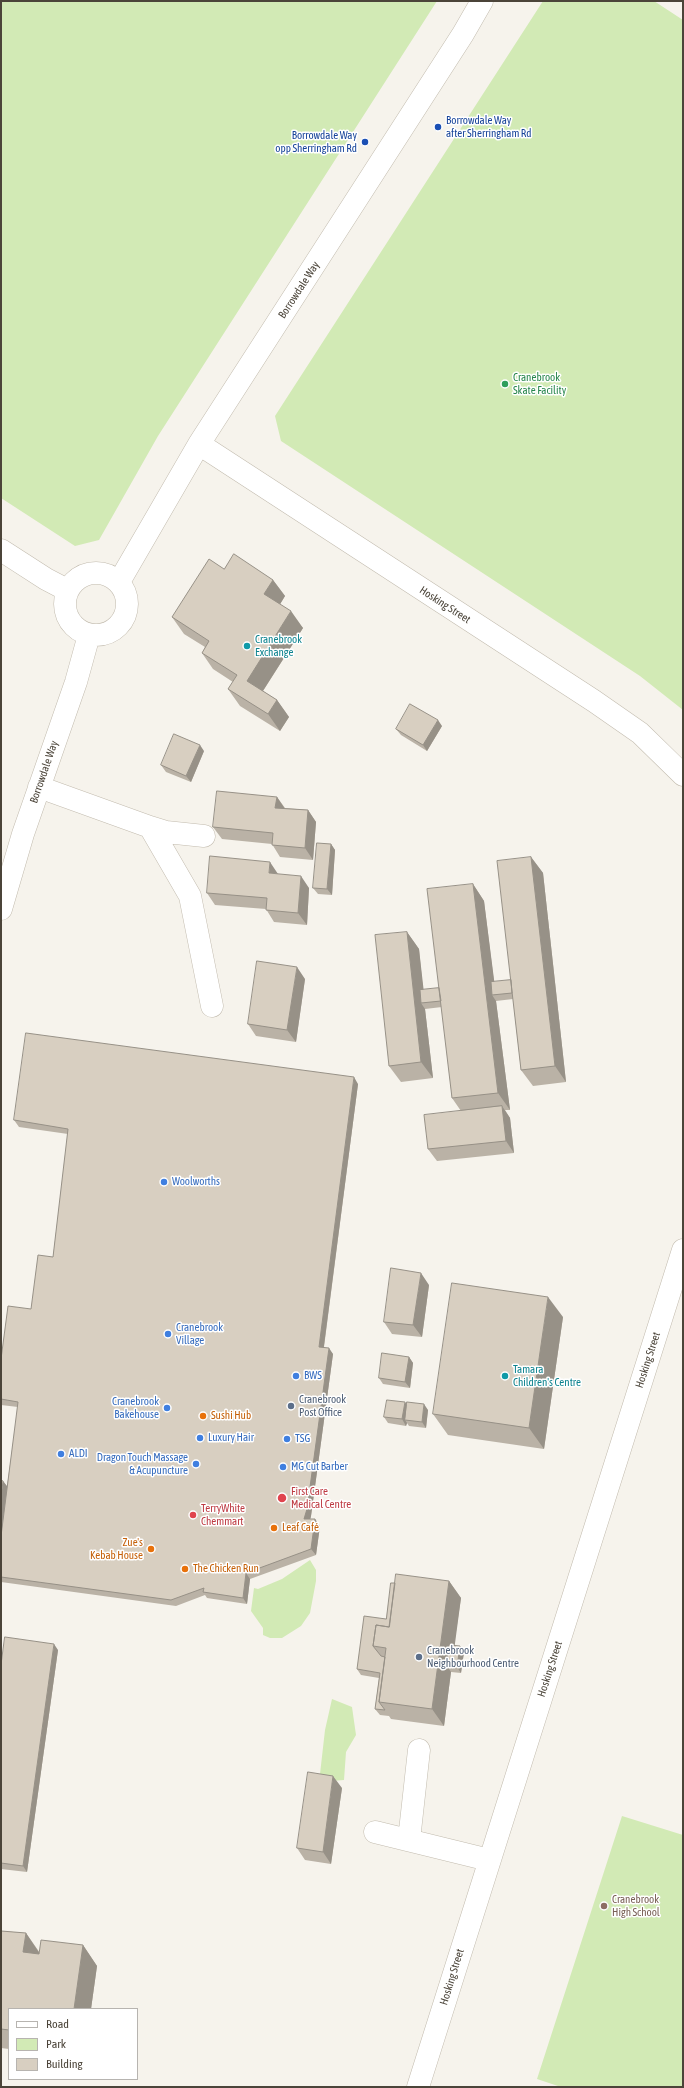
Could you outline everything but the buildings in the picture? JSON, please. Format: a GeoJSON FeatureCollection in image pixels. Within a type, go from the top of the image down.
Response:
{"type":"FeatureCollection","features":[{"type":"Feature","properties":{"kind":"street","name":"Borrowdale Way"},"geometry":{"type":"LineString","coordinates":[[119,582],[199,444],[459,41],[482,1]]}},
{"type":"Feature","properties":{"kind":"street","name":"Hosking Street"},"geometry":{"type":"LineString","coordinates":[[199,444],[594,701],[640,733],[683,775]]}},
{"type":"Feature","properties":{"kind":"street"},"geometry":{"type":"LineString","coordinates":[[1,550],[46,579],[67,590]]}},
{"type":"Feature","properties":{"kind":"street"},"geometry":{"type":"LineString","coordinates":[[101,572],[119,582],[125,590],[127,600],[124,620],[109,633],[99,636],[80,632],[68,618],[64,604],[67,590],[73,582],[81,576],[101,572]]}},
{"type":"Feature","properties":{"kind":"street","name":"Borrowdale Way"},"geometry":{"type":"LineString","coordinates":[[1,909],[39,787],[76,682],[89,635]]}},
{"type":"Feature","properties":{"kind":"street"},"geometry":{"type":"LineString","coordinates":[[39,787],[166,832],[204,836]]}},
{"type":"Feature","properties":{"kind":"street"},"geometry":{"type":"LineString","coordinates":[[150,827],[190,896],[212,1006]]}},
{"type":"Feature","properties":{"kind":"street","name":"Hosking Street"},"geometry":{"type":"LineString","coordinates":[[418,2087],[683,1250]]}},
{"type":"Feature","properties":{"kind":"street"},"geometry":{"type":"LineString","coordinates":[[410,1840],[419,1750]]}},
{"type":"Feature","properties":{"kind":"street"},"geometry":{"type":"LineString","coordinates":[[375,1832],[489,1860]]}},
{"type":"Feature","properties":{"kind":"green space"},"geometry":{"type":"Polygon","coordinates":[[[1,1],[437,1],[158,436],[99,540],[75,546],[1,498],[1,1]]]}},
{"type":"Feature","properties":{"kind":"green space"},"geometry":{"type":"Polygon","coordinates":[[[543,1],[654,1],[683,20],[683,710],[640,676],[281,441],[275,416],[543,1]]]}},
{"type":"Feature","properties":{"kind":"green space"},"geometry":{"type":"Polygon","coordinates":[[[310,1560],[316,1570],[316,1581],[310,1613],[301,1626],[282,1638],[270,1638],[263,1635],[263,1628],[251,1611],[254,1588],[258,1589],[282,1579],[310,1560]]]}},
{"type":"Feature","properties":{"kind":"green space"},"geometry":{"type":"Polygon","coordinates":[[[332,1699],[352,1707],[356,1735],[346,1752],[344,1780],[331,1781],[320,1774],[325,1730],[332,1699]]]}},
{"type":"Feature","properties":{"kind":"green space"},"geometry":{"type":"Polygon","coordinates":[[[622,1816],[683,1835],[683,2087],[561,2087],[537,2079],[622,1816]]]}},
{"type":"Feature","properties":{"kind":"place","name":"Borrowdale Way after Sherringham Rd"},"geometry":{"type":"Point","coordinates":[438,127]}},
{"type":"Feature","properties":{"kind":"place","name":"Borrowdale Way opp Sherringham Rd"},"geometry":{"type":"Point","coordinates":[365,142]}},
{"type":"Feature","properties":{"kind":"place","name":"Cranebrook Skate Facility"},"geometry":{"type":"Point","coordinates":[505,384]}},
{"type":"Feature","properties":{"kind":"place","name":"Cranebrook Exchange"},"geometry":{"type":"Point","coordinates":[247,646]}},
{"type":"Feature","properties":{"kind":"place","name":"Woolworths"},"geometry":{"type":"Point","coordinates":[164,1182]}},
{"type":"Feature","properties":{"kind":"place","name":"Cranebrook Village"},"geometry":{"type":"Point","coordinates":[168,1334]}},
{"type":"Feature","properties":{"kind":"place","name":"BWS"},"geometry":{"type":"Point","coordinates":[296,1376]}},
{"type":"Feature","properties":{"kind":"place","name":"Tamara Children's Centre"},"geometry":{"type":"Point","coordinates":[505,1376]}},
{"type":"Feature","properties":{"kind":"place","name":"Cranebrook Post Office"},"geometry":{"type":"Point","coordinates":[291,1406]}},
{"type":"Feature","properties":{"kind":"place","name":"Cranebrook Bakehouse"},"geometry":{"type":"Point","coordinates":[167,1408]}},
{"type":"Feature","properties":{"kind":"place","name":"Sushi Hub"},"geometry":{"type":"Point","coordinates":[203,1416]}},
{"type":"Feature","properties":{"kind":"place","name":"Luxury Hair"},"geometry":{"type":"Point","coordinates":[200,1438]}},
{"type":"Feature","properties":{"kind":"place","name":"TSG"},"geometry":{"type":"Point","coordinates":[287,1439]}},
{"type":"Feature","properties":{"kind":"place","name":"ALDI"},"geometry":{"type":"Point","coordinates":[61,1454]}},
{"type":"Feature","properties":{"kind":"place","name":"Dragon Touch Massage & Acupuncture"},"geometry":{"type":"Point","coordinates":[196,1464]}},
{"type":"Feature","properties":{"kind":"place","name":"MG Cut Barber"},"geometry":{"type":"Point","coordinates":[283,1467]}},
{"type":"Feature","properties":{"kind":"place","name":"First Care Medical Centre"},"geometry":{"type":"Point","coordinates":[282,1498]}},
{"type":"Feature","properties":{"kind":"place","name":"TerryWhite Chemmart"},"geometry":{"type":"Point","coordinates":[193,1515]}},
{"type":"Feature","properties":{"kind":"place","name":"Leaf Café"},"geometry":{"type":"Point","coordinates":[274,1528]}},
{"type":"Feature","properties":{"kind":"place","name":"Zue's Kebab House"},"geometry":{"type":"Point","coordinates":[151,1549]}},
{"type":"Feature","properties":{"kind":"place","name":"The Chicken Run"},"geometry":{"type":"Point","coordinates":[185,1569]}},
{"type":"Feature","properties":{"kind":"place","name":"Cranebrook Neighbourhood Centre"},"geometry":{"type":"Point","coordinates":[419,1657]}},
{"type":"Feature","properties":{"kind":"place","name":"Cranebrook High School"},"geometry":{"type":"Point","coordinates":[604,1906]}}]}
